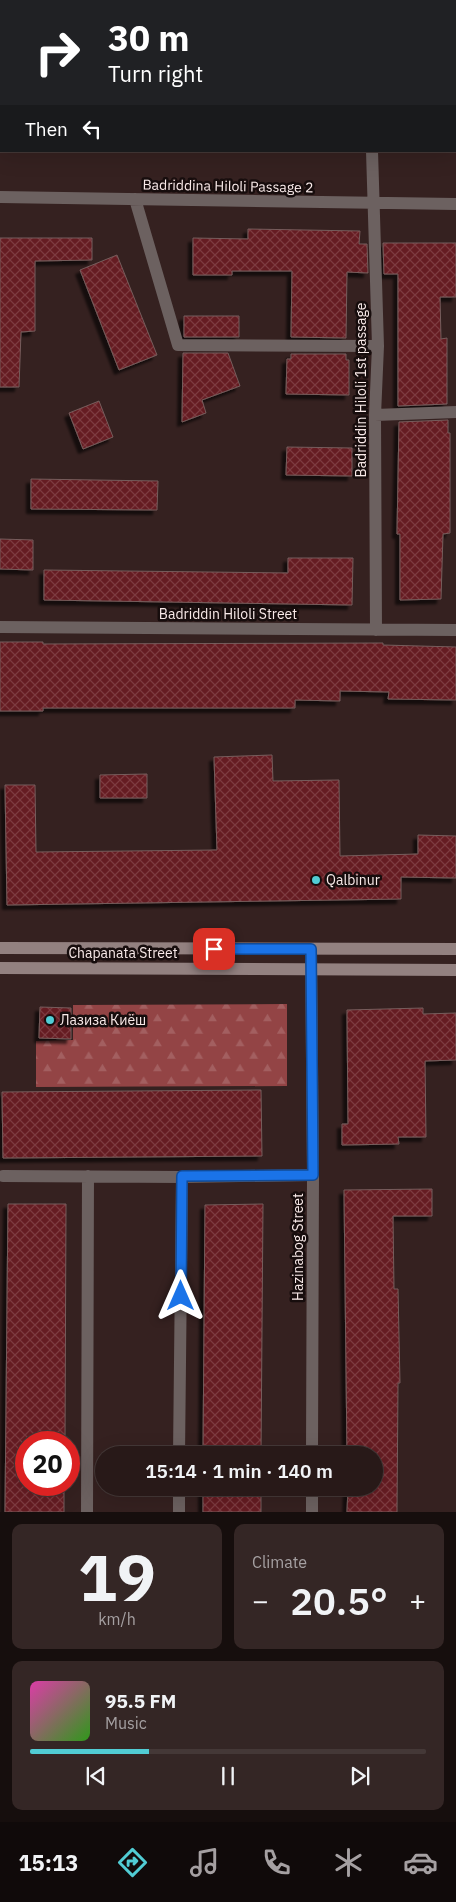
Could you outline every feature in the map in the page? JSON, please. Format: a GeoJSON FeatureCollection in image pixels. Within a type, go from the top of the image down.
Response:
{"type":"FeatureCollection","features":[{"type":"Feature","properties":{"kind":"main road","name":"Chapanata Street"},"geometry":{"type":"LineString","coordinates":[[0,948],[456,949]]}},
{"type":"Feature","properties":{"kind":"main road","name":"Chapanata Street"},"geometry":{"type":"LineString","coordinates":[[0,968],[456,970]]}},
{"type":"Feature","properties":{"kind":"street","name":"Badriddin Hiloli 1st passage"},"geometry":{"type":"LineString","coordinates":[[372,152],[378,346],[375,415],[376,630]]}},
{"type":"Feature","properties":{"kind":"street","name":"Badriddina Hiloli Passage 2"},"geometry":{"type":"LineString","coordinates":[[0,197],[456,204]]}},
{"type":"Feature","properties":{"kind":"street"},"geometry":{"type":"LineString","coordinates":[[135,200],[178,345],[378,346]]}},
{"type":"Feature","properties":{"kind":"street"},"geometry":{"type":"LineString","coordinates":[[375,415],[456,412]]}},
{"type":"Feature","properties":{"kind":"street","name":"Badriddin Hiloli Street"},"geometry":{"type":"LineString","coordinates":[[0,627],[456,630]]}},
{"type":"Feature","properties":{"kind":"street","name":"Hazinabog Street"},"geometry":{"type":"LineString","coordinates":[[311,949],[313,1175],[312,1446]]}},
{"type":"Feature","properties":{"kind":"street"},"geometry":{"type":"LineString","coordinates":[[3,1176],[313,1175]]}},
{"type":"Feature","properties":{"kind":"street"},"geometry":{"type":"LineString","coordinates":[[87,1512],[88,1176]]}},
{"type":"Feature","properties":{"kind":"street"},"geometry":{"type":"LineString","coordinates":[[180,1446],[182,1176]]}},
{"type":"Feature","properties":{"kind":"street"},"geometry":{"type":"LineString","coordinates":[[179,1496],[179,1512]]}},
{"type":"Feature","properties":{"kind":"street"},"geometry":{"type":"LineString","coordinates":[[312,1496],[312,1512]]}},
{"type":"Feature","properties":{"kind":"green space"},"geometry":{"type":"Polygon","coordinates":[[[287,1004],[287,1086],[36,1087],[36,1041],[73,1040],[73,1005],[287,1004]]]}},
{"type":"Feature","properties":{"kind":"building"},"geometry":{"type":"Polygon","coordinates":[[[248,229],[360,231],[359,244],[367,244],[368,273],[347,272],[346,338],[291,337],[292,271],[232,271],[232,275],[193,275],[193,238],[248,239],[248,229]]]}},
{"type":"Feature","properties":{"kind":"building"},"geometry":{"type":"Polygon","coordinates":[[[0,238],[92,238],[92,260],[35,261],[35,331],[21,332],[19,387],[0,387],[0,238]]]}},
{"type":"Feature","properties":{"kind":"building"},"geometry":{"type":"Polygon","coordinates":[[[383,243],[456,243],[456,297],[440,297],[441,339],[447,338],[447,404],[398,406],[398,274],[384,274],[383,243]]]}},
{"type":"Feature","properties":{"kind":"building"},"geometry":{"type":"Polygon","coordinates":[[[117,255],[157,355],[119,370],[80,270],[117,255]]]}},
{"type":"Feature","properties":{"kind":"building"},"geometry":{"type":"Polygon","coordinates":[[[184,316],[239,316],[239,337],[184,337],[184,316]]]}},
{"type":"Feature","properties":{"kind":"building"},"geometry":{"type":"Polygon","coordinates":[[[183,353],[228,353],[240,386],[202,400],[206,413],[182,422],[183,353]]]}},
{"type":"Feature","properties":{"kind":"building"},"geometry":{"type":"Polygon","coordinates":[[[291,354],[346,354],[346,360],[349,360],[349,395],[286,394],[287,359],[291,359],[291,354]]]}},
{"type":"Feature","properties":{"kind":"building"},"geometry":{"type":"Polygon","coordinates":[[[99,401],[113,437],[83,449],[69,413],[99,401]]]}},
{"type":"Feature","properties":{"kind":"building"},"geometry":{"type":"Polygon","coordinates":[[[448,420],[448,433],[450,433],[450,533],[443,534],[441,599],[400,600],[400,534],[397,534],[399,422],[448,420]]]}},
{"type":"Feature","properties":{"kind":"building"},"geometry":{"type":"Polygon","coordinates":[[[287,447],[352,448],[352,476],[286,475],[287,447]]]}},
{"type":"Feature","properties":{"kind":"building"},"geometry":{"type":"Polygon","coordinates":[[[31,479],[158,481],[157,510],[31,509],[31,479]]]}},
{"type":"Feature","properties":{"kind":"building"},"geometry":{"type":"Polygon","coordinates":[[[0,539],[33,540],[33,570],[0,569],[0,539]]]}},
{"type":"Feature","properties":{"kind":"building"},"geometry":{"type":"Polygon","coordinates":[[[288,558],[353,558],[352,605],[44,600],[44,570],[288,573],[288,558]]]}},
{"type":"Feature","properties":{"kind":"building"},"geometry":{"type":"Polygon","coordinates":[[[0,642],[43,642],[43,644],[383,643],[383,645],[456,647],[456,700],[388,699],[389,692],[340,691],[340,701],[295,700],[295,708],[43,708],[43,711],[0,711],[0,642]]]}},
{"type":"Feature","properties":{"kind":"building"},"geometry":{"type":"Polygon","coordinates":[[[272,755],[273,781],[339,780],[340,856],[418,854],[418,835],[456,836],[456,878],[401,877],[401,899],[7,905],[5,785],[35,785],[36,852],[217,850],[214,757],[272,755]]]}},
{"type":"Feature","properties":{"kind":"building"},"geometry":{"type":"Polygon","coordinates":[[[147,774],[147,798],[100,798],[100,775],[147,774]]]}},
{"type":"Feature","properties":{"kind":"building"},"geometry":{"type":"Polygon","coordinates":[[[40,1007],[71,1008],[71,1039],[39,1038],[40,1007]]]}},
{"type":"Feature","properties":{"kind":"building"},"geometry":{"type":"Polygon","coordinates":[[[423,1008],[423,1014],[456,1013],[456,1060],[425,1061],[426,1137],[398,1137],[399,1144],[342,1145],[342,1124],[348,1124],[347,1010],[423,1008]]]}},
{"type":"Feature","properties":{"kind":"building"},"geometry":{"type":"Polygon","coordinates":[[[261,1090],[262,1156],[3,1158],[2,1092],[261,1090]]]}},
{"type":"Feature","properties":{"kind":"building"},"geometry":{"type":"Polygon","coordinates":[[[432,1189],[432,1216],[393,1216],[394,1289],[398,1289],[400,1383],[398,1383],[397,1512],[347,1512],[348,1496],[383,1496],[383,1446],[347,1446],[344,1190],[432,1189]]]}},
{"type":"Feature","properties":{"kind":"building"},"geometry":{"type":"Polygon","coordinates":[[[8,1204],[66,1204],[65,1431],[15,1431],[15,1496],[64,1496],[64,1512],[5,1512],[8,1204]]]}},
{"type":"Feature","properties":{"kind":"building"},"geometry":{"type":"Polygon","coordinates":[[[263,1204],[261,1446],[203,1446],[205,1205],[263,1204]]]}},
{"type":"Feature","properties":{"kind":"building"},"geometry":{"type":"Polygon","coordinates":[[[203,1496],[261,1496],[261,1512],[203,1512],[203,1496]]]}},
{"type":"Feature","properties":{"kind":"place","name":"Qalbinur"},"geometry":{"type":"Point","coordinates":[316,880]}},
{"type":"Feature","properties":{"kind":"place","name":"Лазиза Киёш"},"geometry":{"type":"Point","coordinates":[50,1020]}},
{"type":"Feature","properties":{"kind":"route"},"geometry":{"type":"LineString","coordinates":[[181,1296],[182,1176],[313,1175],[311,949],[214,949]]}}]}
